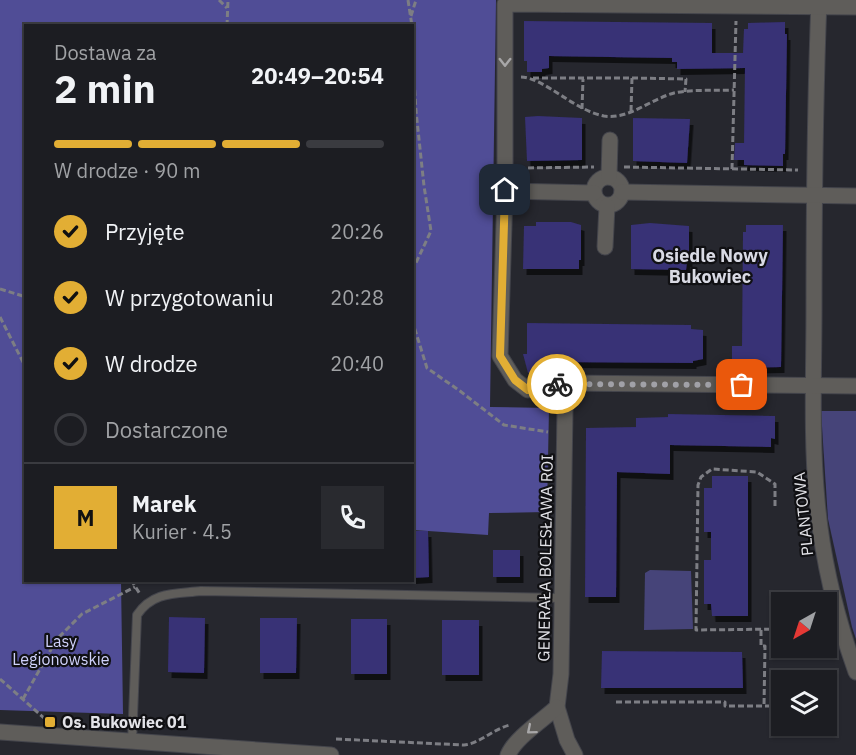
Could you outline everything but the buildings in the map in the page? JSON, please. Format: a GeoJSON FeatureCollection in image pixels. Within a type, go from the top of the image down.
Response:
{"type":"FeatureCollection","features":[{"type":"Feature","properties":{"kind":"street"},"geometry":{"type":"LineString","coordinates":[[814,385],[814,170],[819,3]]}},
{"type":"Feature","properties":{"kind":"street"},"geometry":{"type":"LineString","coordinates":[[856,7],[819,3],[736,6],[505,4],[511,191],[500,356],[515,380],[528,390],[566,383],[856,386]]}},
{"type":"Feature","properties":{"kind":"street"},"geometry":{"type":"LineString","coordinates":[[607,206],[617,202],[622,192],[618,182],[609,172],[610,140]]}},
{"type":"Feature","properties":{"kind":"street"},"geometry":{"type":"LineString","coordinates":[[607,206],[596,200],[594,193],[596,183],[609,172]]}},
{"type":"Feature","properties":{"kind":"street"},"geometry":{"type":"LineString","coordinates":[[511,191],[594,193]]}},
{"type":"Feature","properties":{"kind":"street"},"geometry":{"type":"LineString","coordinates":[[622,192],[856,196]]}},
{"type":"Feature","properties":{"kind":"street"},"geometry":{"type":"LineString","coordinates":[[605,247],[607,206]]}},
{"type":"Feature","properties":{"kind":"street","name":"PLANTOWA"},"geometry":{"type":"LineString","coordinates":[[814,385],[816,483],[828,577],[840,626],[856,672]]}},
{"type":"Feature","properties":{"kind":"street","name":"GENERAŁA BOLESŁAWA ROI"},"geometry":{"type":"LineString","coordinates":[[565,409],[561,674],[557,707],[567,740],[575,755]]}},
{"type":"Feature","properties":{"kind":"street"},"geometry":{"type":"LineString","coordinates":[[508,755],[513,747],[557,707]]}},
{"type":"Feature","properties":{"kind":"street"},"geometry":{"type":"LineString","coordinates":[[0,732],[331,755]]}},
{"type":"Feature","properties":{"kind":"lane"},"geometry":{"type":"LineString","coordinates":[[132,742],[137,615],[146,603],[158,597],[201,591],[561,598]]}},
{"type":"Feature","properties":{"kind":"path"},"geometry":{"type":"LineString","coordinates":[[219,0],[228,8]]}},
{"type":"Feature","properties":{"kind":"path"},"geometry":{"type":"LineString","coordinates":[[227,24],[228,0]]}},
{"type":"Feature","properties":{"kind":"path"},"geometry":{"type":"LineString","coordinates":[[408,0],[412,24]]}},
{"type":"Feature","properties":{"kind":"path"},"geometry":{"type":"LineString","coordinates":[[411,17],[416,0]]}},
{"type":"Feature","properties":{"kind":"path"},"geometry":{"type":"LineString","coordinates":[[732,169],[736,6]]}},
{"type":"Feature","properties":{"kind":"path"},"geometry":{"type":"LineString","coordinates":[[513,77],[686,79],[685,92]]}},
{"type":"Feature","properties":{"kind":"path"},"geometry":{"type":"LineString","coordinates":[[414,78],[424,186],[431,231],[414,267]]}},
{"type":"Feature","properties":{"kind":"path"},"geometry":{"type":"LineString","coordinates":[[532,78],[582,109],[608,116],[631,111],[674,93],[734,90]]}},
{"type":"Feature","properties":{"kind":"path"},"geometry":{"type":"LineString","coordinates":[[631,111],[632,78]]}},
{"type":"Feature","properties":{"kind":"path"},"geometry":{"type":"LineString","coordinates":[[582,109],[583,79]]}},
{"type":"Feature","properties":{"kind":"path"},"geometry":{"type":"LineString","coordinates":[[511,191],[516,177],[513,168],[609,172],[814,170]]}},
{"type":"Feature","properties":{"kind":"path"},"geometry":{"type":"LineString","coordinates":[[0,289],[24,296]]}},
{"type":"Feature","properties":{"kind":"path"},"geometry":{"type":"LineString","coordinates":[[0,317],[24,364]]}},
{"type":"Feature","properties":{"kind":"path"},"geometry":{"type":"LineString","coordinates":[[414,326],[427,368],[504,425],[565,435]]}},
{"type":"Feature","properties":{"kind":"path"},"geometry":{"type":"LineString","coordinates":[[771,630],[696,630],[698,485],[701,477],[712,469],[757,472],[775,484],[775,506]]}},
{"type":"Feature","properties":{"kind":"path"},"geometry":{"type":"LineString","coordinates":[[132,582],[146,603]]}},
{"type":"Feature","properties":{"kind":"path"},"geometry":{"type":"LineString","coordinates":[[22,699],[57,639],[82,614],[135,587]]}},
{"type":"Feature","properties":{"kind":"path"},"geometry":{"type":"LineString","coordinates":[[761,630],[761,646],[765,646],[764,706]]}},
{"type":"Feature","properties":{"kind":"path"},"geometry":{"type":"LineString","coordinates":[[0,679],[45,718],[33,718]]}},
{"type":"Feature","properties":{"kind":"path"},"geometry":{"type":"LineString","coordinates":[[616,702],[725,702],[725,706],[771,706]]}},
{"type":"Feature","properties":{"kind":"path"},"geometry":{"type":"LineString","coordinates":[[328,738],[472,745],[502,727],[527,720],[541,722]]}},
{"type":"Feature","properties":{"kind":"shaded area"},"geometry":{"type":"Polygon","coordinates":[[[821,411],[856,411],[856,639],[828,519],[821,411]]]}},
{"type":"Feature","properties":{"kind":"shaded area"},"geometry":{"type":"Polygon","coordinates":[[[650,570],[691,571],[693,629],[644,630],[645,573],[650,570]]]}},
{"type":"Feature","properties":{"kind":"green space","name":"Lasy Legionowskie"},"geometry":{"type":"Polygon","coordinates":[[[0,0],[496,0],[490,407],[549,408],[547,512],[489,513],[488,535],[414,530],[414,24],[24,24],[24,582],[121,582],[123,714],[0,710],[0,0]]]}},
{"type":"Feature","properties":{"kind":"way so far"},"geometry":{"type":"LineString","coordinates":[[557,384],[742,385]]}},
{"type":"Feature","properties":{"kind":"place","name":"Os. Bukowiec 01"},"geometry":{"type":"Point","coordinates":[50,722]}},
{"type":"Feature","properties":{"kind":"district","name":"Osiedle Nowy Bukowiec"},"geometry":{"type":"Point","coordinates":[710,266]}},
{"type":"Feature","properties":{"kind":"route"},"geometry":{"type":"LineString","coordinates":[[505,190],[500,356],[515,380],[528,390],[557,384]]}}]}
